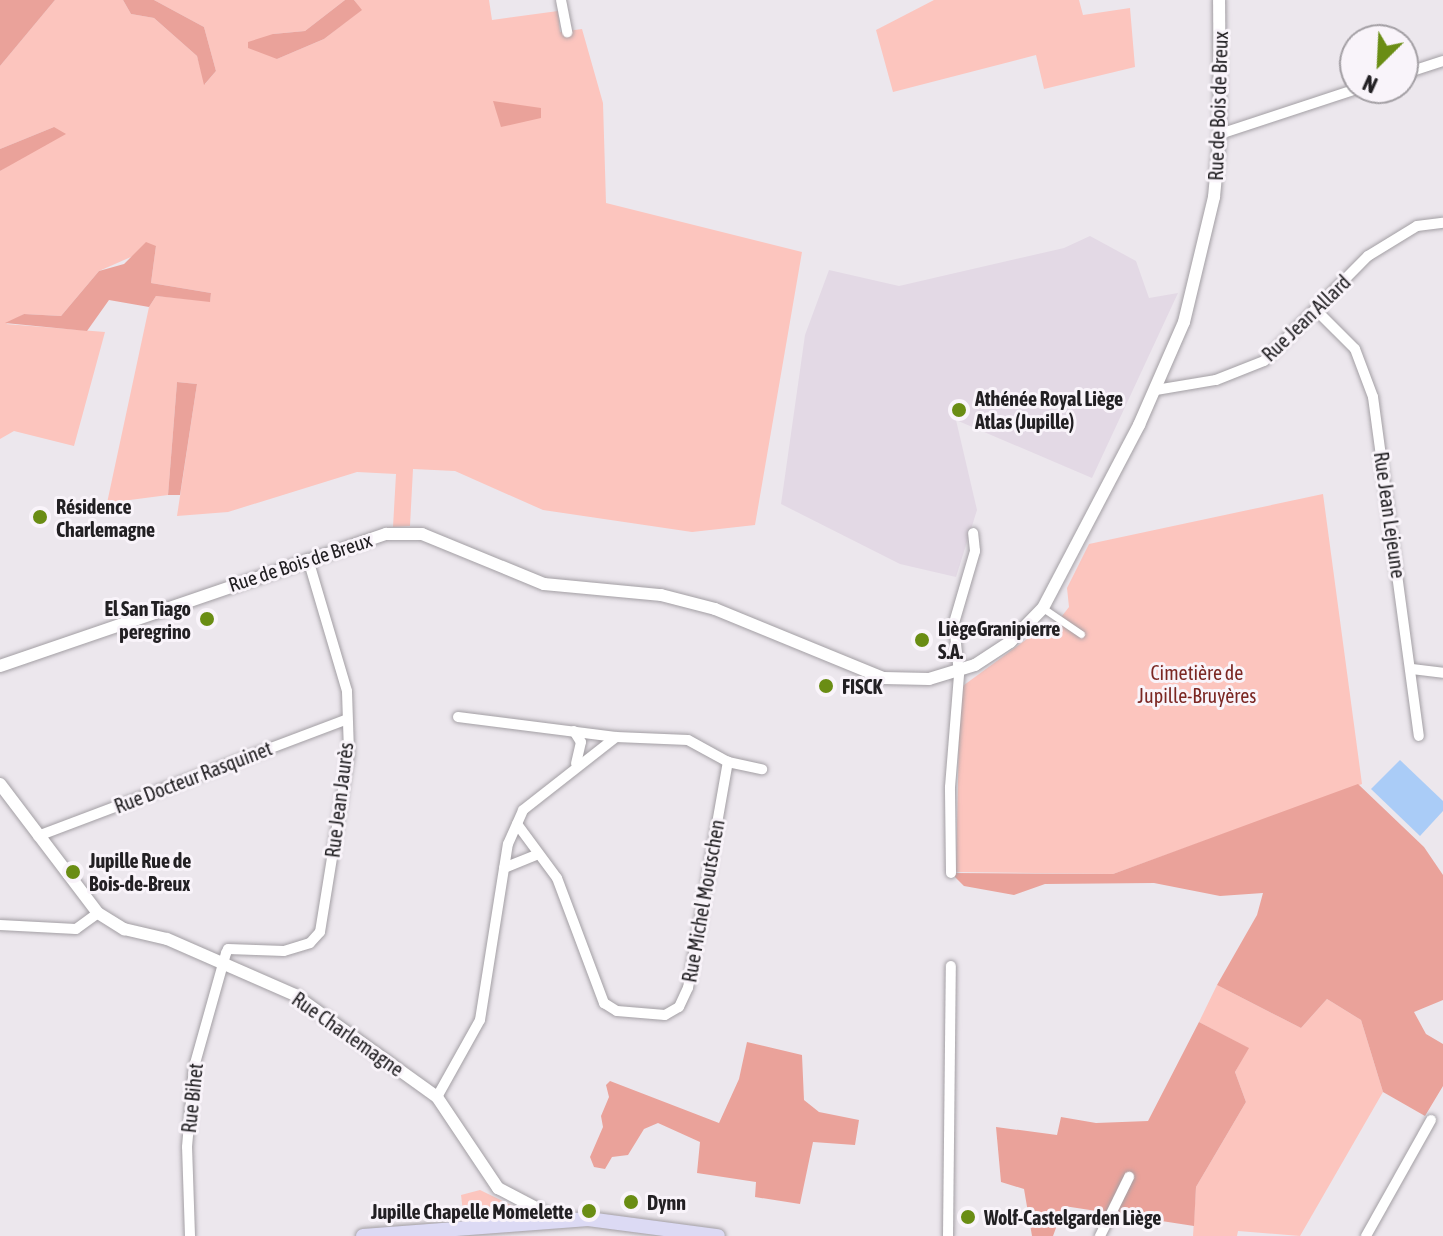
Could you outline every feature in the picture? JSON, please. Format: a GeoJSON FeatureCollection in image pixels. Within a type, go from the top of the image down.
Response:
{"type":"FeatureCollection","features":[{"type":"Feature","properties":{"kind":"main road"},"geometry":{"type":"LineString","coordinates":[[363,1236],[588,1219],[718,1236]]}},
{"type":"Feature","properties":{"kind":"street"},"geometry":{"type":"LineString","coordinates":[[561,0],[567,32]]}},
{"type":"Feature","properties":{"kind":"street","name":"Rue de Bois de Breux"},"geometry":{"type":"LineString","coordinates":[[0,666],[386,534],[422,534],[544,584],[661,595],[715,609],[883,678],[959,674],[1010,642],[1043,608],[1156,390],[1184,322],[1202,256],[1220,134],[1219,0]]}},
{"type":"Feature","properties":{"kind":"street"},"geometry":{"type":"LineString","coordinates":[[1419,69],[1443,61]]}},
{"type":"Feature","properties":{"kind":"street"},"geometry":{"type":"LineString","coordinates":[[1220,134],[1339,95]]}},
{"type":"Feature","properties":{"kind":"street","name":"Rue Jean Allard"},"geometry":{"type":"LineString","coordinates":[[1156,390],[1216,380],[1264,361],[1318,312],[1368,256],[1417,226],[1443,223]]}},
{"type":"Feature","properties":{"kind":"street","name":"Rue Jean Lejeune"},"geometry":{"type":"LineString","coordinates":[[1318,312],[1355,349],[1373,397],[1419,736]]}},
{"type":"Feature","properties":{"kind":"street"},"geometry":{"type":"LineString","coordinates":[[951,873],[950,787],[959,674],[954,623],[975,551],[973,533]]}},
{"type":"Feature","properties":{"kind":"street","name":"Rue Jean Jaurès"},"geometry":{"type":"LineString","coordinates":[[223,963],[228,949],[284,951],[310,943],[320,932],[349,752],[347,691],[308,559]]}},
{"type":"Feature","properties":{"kind":"street"},"geometry":{"type":"LineString","coordinates":[[1043,608],[1081,634]]}},
{"type":"Feature","properties":{"kind":"street"},"geometry":{"type":"LineString","coordinates":[[1412,669],[1443,673]]}},
{"type":"Feature","properties":{"kind":"street"},"geometry":{"type":"LineString","coordinates":[[458,717],[616,737],[688,740],[728,762],[762,769]]}},
{"type":"Feature","properties":{"kind":"street","name":"Rue Docteur Rasquinet"},"geometry":{"type":"LineString","coordinates":[[38,836],[347,719]]}},
{"type":"Feature","properties":{"kind":"street"},"geometry":{"type":"LineString","coordinates":[[574,731],[581,742],[576,765]]}},
{"type":"Feature","properties":{"kind":"street"},"geometry":{"type":"LineString","coordinates":[[437,1097],[480,1020],[504,868],[517,824],[533,797],[616,737]]}},
{"type":"Feature","properties":{"kind":"street","name":"Rue Michel Moutschen"},"geometry":{"type":"LineString","coordinates":[[517,824],[557,878],[604,1003],[617,1011],[665,1015],[679,1007],[688,988],[728,762]]}},
{"type":"Feature","properties":{"kind":"street"},"geometry":{"type":"LineString","coordinates":[[0,784],[98,913],[76,929],[0,925]]}},
{"type":"Feature","properties":{"kind":"street"},"geometry":{"type":"LineString","coordinates":[[504,868],[537,855]]}},
{"type":"Feature","properties":{"kind":"street","name":"Rue Charlemagne"},"geometry":{"type":"LineString","coordinates":[[98,913],[124,929],[167,939],[295,995],[437,1097],[498,1188],[559,1220]]}},
{"type":"Feature","properties":{"kind":"street","name":"Rue Bihet"},"geometry":{"type":"LineString","coordinates":[[190,1236],[187,1147],[194,1067],[223,963]]}},
{"type":"Feature","properties":{"kind":"street"},"geometry":{"type":"LineString","coordinates":[[948,1236],[951,966]]}},
{"type":"Feature","properties":{"kind":"street"},"geometry":{"type":"LineString","coordinates":[[1366,1236],[1431,1120]]}},
{"type":"Feature","properties":{"kind":"street"},"geometry":{"type":"LineString","coordinates":[[1100,1236],[1129,1177]]}},
{"type":"Feature","properties":{"kind":"shaded area"},"geometry":{"type":"Polygon","coordinates":[[[0,0],[55,0],[0,66],[0,0]]]}},
{"type":"Feature","properties":{"kind":"shaded area"},"geometry":{"type":"Polygon","coordinates":[[[123,0],[154,0],[204,27],[216,71],[204,85],[197,56],[154,18],[131,14],[123,0]]]}},
{"type":"Feature","properties":{"kind":"shaded area"},"geometry":{"type":"Polygon","coordinates":[[[345,0],[354,0],[362,10],[324,39],[277,59],[248,48],[248,42],[273,34],[305,31],[345,0]]]}},
{"type":"Feature","properties":{"kind":"shaded area"},"geometry":{"type":"Polygon","coordinates":[[[493,101],[541,108],[541,118],[501,127],[493,101]]]}},
{"type":"Feature","properties":{"kind":"shaded area"},"geometry":{"type":"Polygon","coordinates":[[[54,127],[66,134],[0,171],[0,149],[54,127]]]}},
{"type":"Feature","properties":{"kind":"shaded area","name":"Athénée Royal Liège Atlas (Jupille)"},"geometry":{"type":"Polygon","coordinates":[[[1090,236],[1136,261],[1149,298],[1178,293],[1092,478],[956,420],[977,510],[956,577],[900,564],[781,504],[805,335],[829,270],[899,286],[1064,248],[1090,236]]]}},
{"type":"Feature","properties":{"kind":"shaded area"},"geometry":{"type":"Polygon","coordinates":[[[146,242],[156,246],[151,283],[211,293],[210,302],[156,296],[149,307],[109,300],[87,331],[5,323],[24,314],[61,316],[99,271],[124,264],[146,242]]]}},
{"type":"Feature","properties":{"kind":"shaded area"},"geometry":{"type":"Polygon","coordinates":[[[177,382],[197,384],[180,495],[168,495],[177,382]]]}},
{"type":"Feature","properties":{"kind":"shaded area"},"geometry":{"type":"Polygon","coordinates":[[[1358,784],[1424,847],[1443,875],[1443,1000],[1414,1012],[1426,1034],[1443,1044],[1443,1086],[1425,1116],[1383,1092],[1361,1020],[1327,999],[1301,1028],[1217,985],[1257,915],[1263,893],[1220,896],[1154,883],[1045,884],[1014,895],[964,886],[951,873],[1113,874],[1358,784]]]}},
{"type":"Feature","properties":{"kind":"shaded area"},"geometry":{"type":"Polygon","coordinates":[[[1199,1022],[1249,1048],[1235,1072],[1246,1102],[1196,1187],[1194,1226],[1064,1206],[1053,1236],[1032,1236],[1024,1189],[1001,1182],[996,1127],[1057,1135],[1061,1117],[1096,1123],[1148,1121],[1199,1022]]]}},
{"type":"Feature","properties":{"kind":"shaded area"},"geometry":{"type":"Polygon","coordinates":[[[747,1042],[802,1055],[804,1100],[819,1112],[859,1120],[855,1145],[813,1142],[800,1204],[755,1197],[756,1182],[697,1173],[700,1142],[658,1123],[644,1129],[628,1155],[612,1157],[605,1169],[594,1167],[590,1157],[603,1127],[601,1116],[609,1097],[606,1085],[610,1081],[719,1123],[739,1079],[747,1042]]]}},
{"type":"Feature","properties":{"kind":"green space"},"geometry":{"type":"Polygon","coordinates":[[[55,0],[123,0],[131,14],[154,18],[197,56],[205,84],[216,71],[204,27],[154,0],[345,0],[305,31],[273,34],[277,59],[324,39],[361,10],[354,0],[489,0],[492,20],[558,11],[560,32],[582,29],[603,103],[606,203],[802,252],[755,525],[692,532],[543,510],[455,471],[413,469],[410,526],[393,527],[396,474],[357,472],[228,512],[177,516],[197,384],[177,382],[168,495],[107,503],[149,307],[156,296],[210,301],[211,293],[151,283],[156,246],[99,271],[61,316],[24,314],[6,324],[105,332],[74,446],[14,431],[0,439],[0,171],[39,146],[54,127],[0,149],[0,66],[55,0]]]}},
{"type":"Feature","properties":{"kind":"green space"},"geometry":{"type":"Polygon","coordinates":[[[934,0],[1079,0],[1083,15],[1130,8],[1135,67],[1044,89],[1036,55],[893,92],[876,30],[934,0]]]}},
{"type":"Feature","properties":{"kind":"green space","name":"Cimetière de Jupille-Bruyères"},"geometry":{"type":"Polygon","coordinates":[[[1323,494],[1362,784],[1113,874],[956,872],[960,688],[1031,636],[1048,634],[1069,607],[1067,588],[1089,544],[1323,494]]]}},
{"type":"Feature","properties":{"kind":"green space"},"geometry":{"type":"Polygon","coordinates":[[[1217,985],[1301,1028],[1327,999],[1361,1020],[1383,1092],[1300,1236],[1238,1231],[1237,1236],[1193,1236],[1196,1187],[1246,1102],[1235,1072],[1248,1048],[1199,1022],[1217,985]]]}},
{"type":"Feature","properties":{"kind":"green space"},"geometry":{"type":"Polygon","coordinates":[[[480,1190],[513,1206],[514,1211],[463,1212],[461,1195],[480,1190]]]}},
{"type":"Feature","properties":{"kind":"water"},"geometry":{"type":"Polygon","coordinates":[[[1400,760],[1443,801],[1443,811],[1420,836],[1371,789],[1400,760]]]}},
{"type":"Feature","properties":{"kind":"place","name":"Athénée Royal Liège Atlas (Jupille)"},"geometry":{"type":"Point","coordinates":[959,410]}},
{"type":"Feature","properties":{"kind":"place","name":"Résidence Charlemagne"},"geometry":{"type":"Point","coordinates":[40,517]}},
{"type":"Feature","properties":{"kind":"place","name":"El San Tiago peregrino"},"geometry":{"type":"Point","coordinates":[207,619]}},
{"type":"Feature","properties":{"kind":"place","name":"LiègeGranipierre S.A."},"geometry":{"type":"Point","coordinates":[922,640]}},
{"type":"Feature","properties":{"kind":"place","name":"FISCK"},"geometry":{"type":"Point","coordinates":[826,686]}},
{"type":"Feature","properties":{"kind":"place","name":"Jupille Rue de Bois-de-Breux"},"geometry":{"type":"Point","coordinates":[73,872]}},
{"type":"Feature","properties":{"kind":"place","name":"Dynn"},"geometry":{"type":"Point","coordinates":[631,1202]}},
{"type":"Feature","properties":{"kind":"place","name":"Jupille Chapelle Momelette"},"geometry":{"type":"Point","coordinates":[589,1211]}},
{"type":"Feature","properties":{"kind":"place","name":"Wolf-Castelgarden Liège"},"geometry":{"type":"Point","coordinates":[968,1217]}}]}
